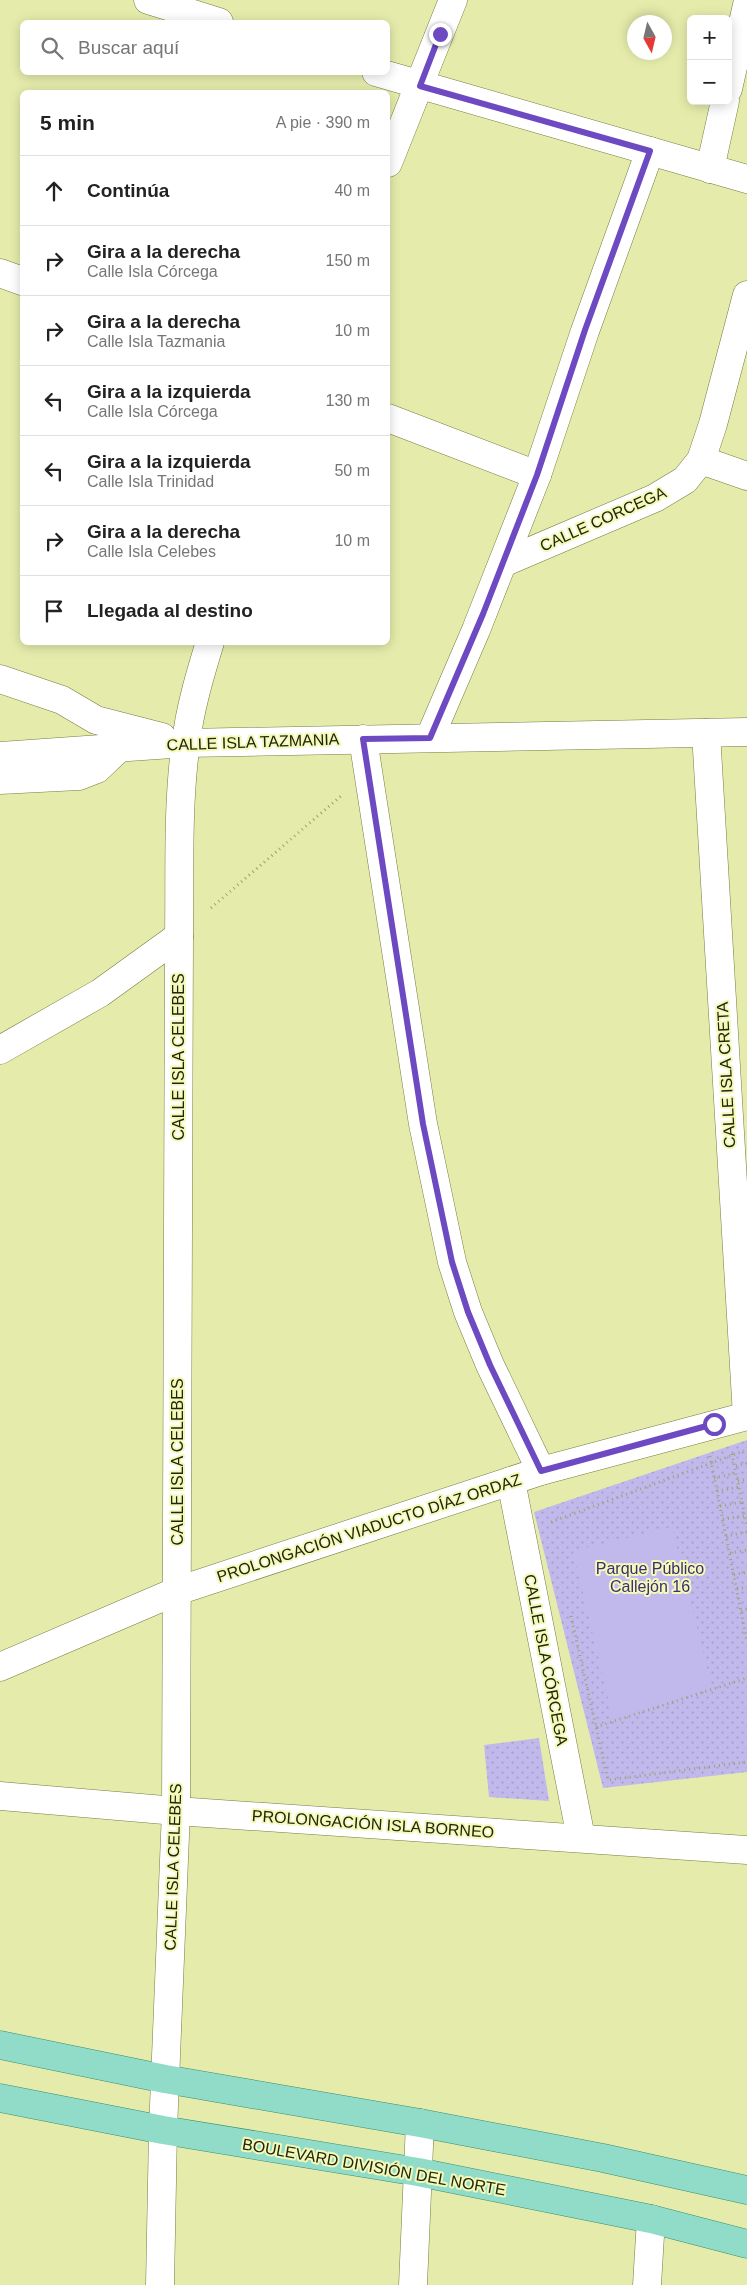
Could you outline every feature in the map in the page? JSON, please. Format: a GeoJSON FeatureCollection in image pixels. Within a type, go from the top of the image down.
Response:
{"type":"FeatureCollection","features":[{"type":"Feature","properties":{"kind":"main road"},"geometry":{"type":"LineString","coordinates":[[0,2045],[164,2079],[420,2123],[603,2158],[747,2190]]}},
{"type":"Feature","properties":{"kind":"main road","name":"BOULEVARD DIVISIÓN DEL NORTE"},"geometry":{"type":"LineString","coordinates":[[0,2098],[163,2130],[418,2172],[651,2219],[747,2244]]}},
{"type":"Feature","properties":{"kind":"street"},"geometry":{"type":"LineString","coordinates":[[148,0],[213,20]]}},
{"type":"Feature","properties":{"kind":"street"},"geometry":{"type":"LineString","coordinates":[[390,158],[453,0]]}},
{"type":"Feature","properties":{"kind":"street"},"geometry":{"type":"LineString","coordinates":[[732,71],[747,5]]}},
{"type":"Feature","properties":{"kind":"street"},"geometry":{"type":"LineString","coordinates":[[385,75],[747,179]]}},
{"type":"Feature","properties":{"kind":"street"},"geometry":{"type":"LineString","coordinates":[[710,169],[725,105]]}},
{"type":"Feature","properties":{"kind":"street"},"geometry":{"type":"LineString","coordinates":[[430,738],[503,563],[537,475],[588,322],[650,151]]}},
{"type":"Feature","properties":{"kind":"street"},"geometry":{"type":"LineString","coordinates":[[0,273],[20,280]]}},
{"type":"Feature","properties":{"kind":"street","name":"CALLE CORCEGA"},"geometry":{"type":"LineString","coordinates":[[503,563],[655,498],[685,480],[701,460],[713,424],[747,294]]}},
{"type":"Feature","properties":{"kind":"street"},"geometry":{"type":"LineString","coordinates":[[390,419],[537,475]]}},
{"type":"Feature","properties":{"kind":"street"},"geometry":{"type":"LineString","coordinates":[[701,460],[747,476]]}},
{"type":"Feature","properties":{"kind":"street","name":"CALLE ISLA CELEBES"},"geometry":{"type":"LineString","coordinates":[[160,2285],[164,2079],[176,1811],[178,936],[181,818],[186,743],[196,686],[209,645]]}},
{"type":"Feature","properties":{"kind":"street"},"geometry":{"type":"LineString","coordinates":[[0,679],[62,700],[96,720],[186,743]]}},
{"type":"Feature","properties":{"kind":"street","name":"CALLE ISLA TAZMANIA"},"geometry":{"type":"LineString","coordinates":[[0,756],[186,743],[747,732]]}},
{"type":"Feature","properties":{"kind":"street","name":"CALLE ISLA CRETA"},"geometry":{"type":"LineString","coordinates":[[706,733],[731,1420]]}},
{"type":"Feature","properties":{"kind":"street"},"geometry":{"type":"LineString","coordinates":[[363,739],[423,1124],[452,1262],[468,1312],[486,1356],[541,1471]]}},
{"type":"Feature","properties":{"kind":"street"},"geometry":{"type":"LineString","coordinates":[[0,780],[80,776],[97,769],[119,748]]}},
{"type":"Feature","properties":{"kind":"street"},"geometry":{"type":"LineString","coordinates":[[0,1050],[100,993],[178,936]]}},
{"type":"Feature","properties":{"kind":"street","name":"PROLONGACIÓN VIADUCTO DÍAZ ORDAZ"},"geometry":{"type":"LineString","coordinates":[[0,1667],[177,1591],[541,1471],[731,1420]]}},
{"type":"Feature","properties":{"kind":"street","name":"CALLE ISLA CÓRCEGA"},"geometry":{"type":"LineString","coordinates":[[511,1481],[582,1838]]}},
{"type":"Feature","properties":{"kind":"street","name":"PROLONGACIÓN ISLA BORNEO"},"geometry":{"type":"LineString","coordinates":[[0,1796],[176,1811],[747,1850]]}},
{"type":"Feature","properties":{"kind":"street"},"geometry":{"type":"LineString","coordinates":[[413,2285],[420,2123]]}},
{"type":"Feature","properties":{"kind":"street"},"geometry":{"type":"LineString","coordinates":[[647,2285],[651,2219]]}},
{"type":"Feature","properties":{"kind":"path"},"geometry":{"type":"LineString","coordinates":[[178,936],[367,774]]}},
{"type":"Feature","properties":{"kind":"path"},"geometry":{"type":"LineString","coordinates":[[731,1420],[733,1455],[747,1524]]}},
{"type":"Feature","properties":{"kind":"path"},"geometry":{"type":"LineString","coordinates":[[731,1420],[711,1463],[747,1642]]}},
{"type":"Feature","properties":{"kind":"path"},"geometry":{"type":"LineString","coordinates":[[553,1531],[550,1521],[747,1450]]}},
{"type":"Feature","properties":{"kind":"path"},"geometry":{"type":"LineString","coordinates":[[735,1466],[747,1463]]}},
{"type":"Feature","properties":{"kind":"path"},"geometry":{"type":"LineString","coordinates":[[714,1478],[736,1473]]}},
{"type":"Feature","properties":{"kind":"path"},"geometry":{"type":"LineString","coordinates":[[738,1481],[747,1479]]}},
{"type":"Feature","properties":{"kind":"path"},"geometry":{"type":"LineString","coordinates":[[717,1491],[739,1487]]}},
{"type":"Feature","properties":{"kind":"path"},"geometry":{"type":"LineString","coordinates":[[741,1495],[747,1493]]}},
{"type":"Feature","properties":{"kind":"path"},"geometry":{"type":"LineString","coordinates":[[720,1506],[742,1502]]}},
{"type":"Feature","properties":{"kind":"path"},"geometry":{"type":"LineString","coordinates":[[722,1519],[745,1516]]}},
{"type":"Feature","properties":{"kind":"path"},"geometry":{"type":"LineString","coordinates":[[726,1536],[747,1532]]}},
{"type":"Feature","properties":{"kind":"path"},"geometry":{"type":"LineString","coordinates":[[730,1553],[747,1550]]}},
{"type":"Feature","properties":{"kind":"path"},"geometry":{"type":"LineString","coordinates":[[734,1575],[747,1572]]}},
{"type":"Feature","properties":{"kind":"path"},"geometry":{"type":"LineString","coordinates":[[737,1589],[747,1587]]}},
{"type":"Feature","properties":{"kind":"path"},"geometry":{"type":"LineString","coordinates":[[742,1610],[747,1609]]}},
{"type":"Feature","properties":{"kind":"path"},"geometry":{"type":"LineString","coordinates":[[571,1615],[608,1780],[747,1762]]}},
{"type":"Feature","properties":{"kind":"path"},"geometry":{"type":"LineString","coordinates":[[596,1727],[747,1678]]}},
{"type":"Feature","properties":{"kind":"green space","name":"Parque Público Callejón 16"},"geometry":{"type":"Polygon","coordinates":[[[747,1440],[747,1772],[603,1788],[534,1512],[747,1440]]]}},
{"type":"Feature","properties":{"kind":"green space"},"geometry":{"type":"Polygon","coordinates":[[[672,1527],[712,1688],[613,1720],[573,1551],[672,1527]]]}},
{"type":"Feature","properties":{"kind":"green space"},"geometry":{"type":"Polygon","coordinates":[[[539,1738],[549,1801],[489,1797],[484,1745],[539,1738]]]}},
{"type":"Feature","properties":{"kind":"route"},"geometry":{"type":"LineString","coordinates":[[440,34],[420,86],[650,151],[585,330],[537,475],[483,614],[430,738],[363,739],[423,1124],[452,1262],[468,1312],[490,1365],[541,1471],[714,1424]]}}]}
